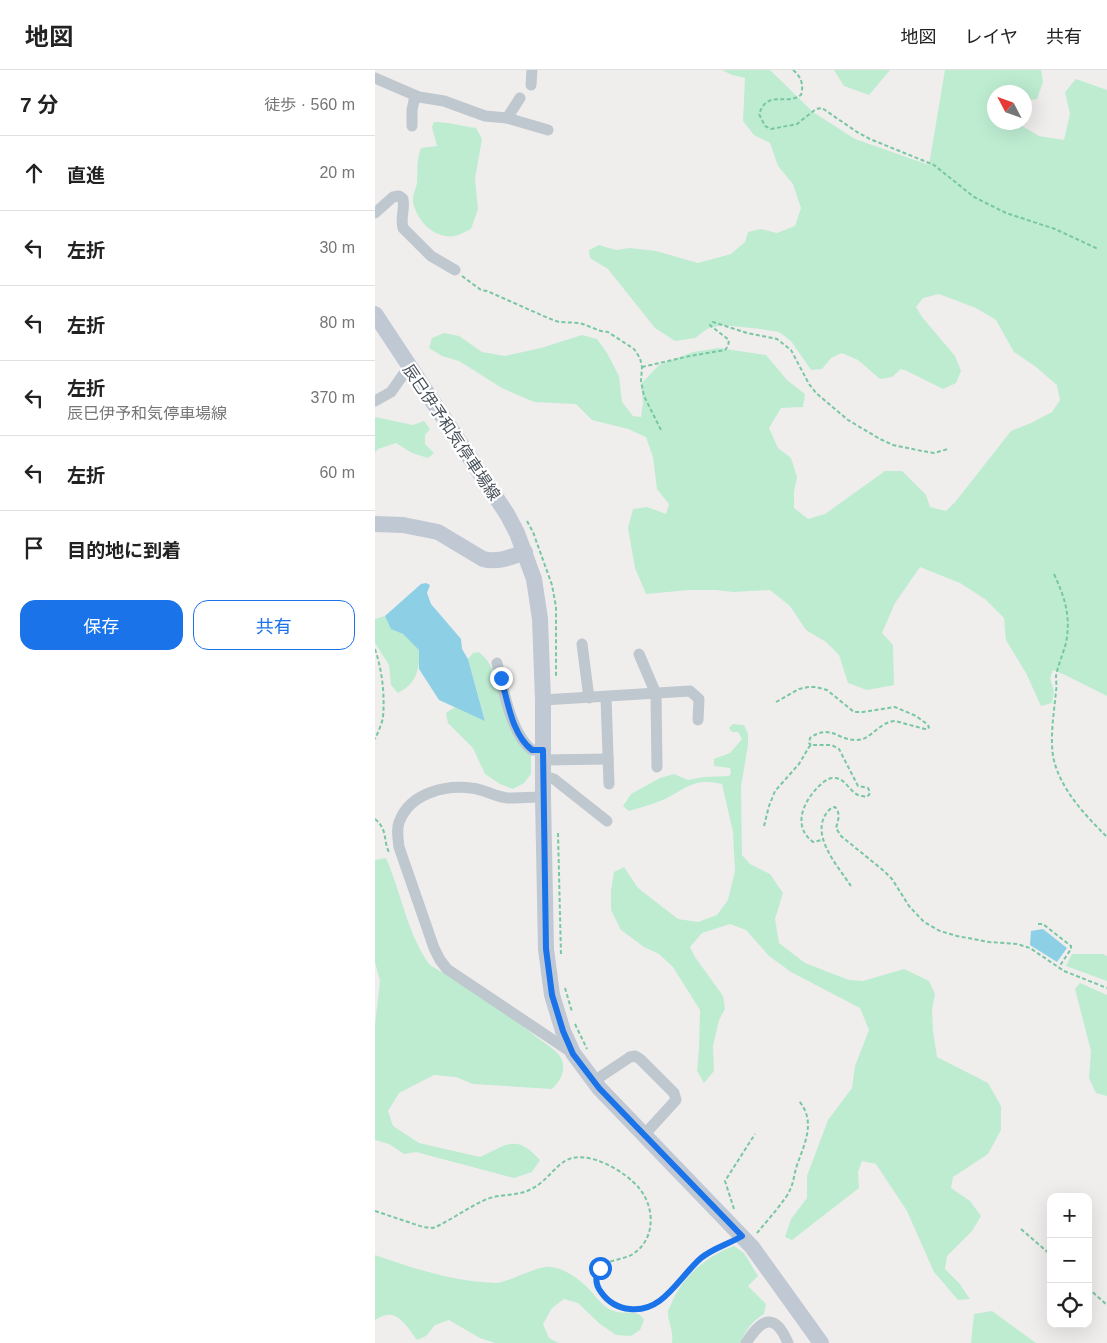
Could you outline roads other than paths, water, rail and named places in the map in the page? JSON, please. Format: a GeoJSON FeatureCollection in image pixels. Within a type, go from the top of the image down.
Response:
{"type":"FeatureCollection","features":[{"type":"Feature","properties":{"kind":"main road","name":"辰巳伊予和気停車場線"},"geometry":{"type":"LineString","coordinates":[[375,314],[507,514],[525,552],[534,579],[549,700],[543,762],[546,949],[557,1014],[580,1052],[594,1082],[741,1235],[776,1278],[821,1343]]}},
{"type":"Feature","properties":{"kind":"main road"},"geometry":{"type":"LineString","coordinates":[[375,524],[403,525],[438,532],[483,559],[491,561],[525,552]]}},
{"type":"Feature","properties":{"kind":"street"},"geometry":{"type":"LineString","coordinates":[[531,85],[532,70]]}},
{"type":"Feature","properties":{"kind":"street"},"geometry":{"type":"LineString","coordinates":[[375,78],[415,96],[444,101],[485,116],[507,118],[548,130]]}},
{"type":"Feature","properties":{"kind":"street"},"geometry":{"type":"LineString","coordinates":[[412,126],[412,110],[415,96]]}},
{"type":"Feature","properties":{"kind":"street"},"geometry":{"type":"LineString","coordinates":[[507,118],[520,98]]}},
{"type":"Feature","properties":{"kind":"street"},"geometry":{"type":"LineString","coordinates":[[375,213],[393,197],[399,196],[403,199],[403,228],[431,256],[455,270]]}},
{"type":"Feature","properties":{"kind":"street"},"geometry":{"type":"LineString","coordinates":[[375,401],[391,392],[403,375],[411,370]]}},
{"type":"Feature","properties":{"kind":"street"},"geometry":{"type":"LineString","coordinates":[[582,644],[589,698]]}},
{"type":"Feature","properties":{"kind":"street"},"geometry":{"type":"LineString","coordinates":[[639,654],[656,694],[657,767]]}},
{"type":"Feature","properties":{"kind":"street"},"geometry":{"type":"LineString","coordinates":[[497,663],[515,725],[522,740],[543,762],[555,780],[607,821]]}},
{"type":"Feature","properties":{"kind":"street"},"geometry":{"type":"LineString","coordinates":[[549,700],[690,691],[699,699],[698,720]]}},
{"type":"Feature","properties":{"kind":"street"},"geometry":{"type":"LineString","coordinates":[[605,697],[609,784]]}},
{"type":"Feature","properties":{"kind":"street"},"geometry":{"type":"LineString","coordinates":[[543,762],[608,759]]}},
{"type":"Feature","properties":{"kind":"street"},"geometry":{"type":"LineString","coordinates":[[543,797],[507,798],[474,788],[456,786],[436,790],[419,798],[407,809],[399,820],[397,834],[399,847],[434,948],[447,969],[580,1052]]}},
{"type":"Feature","properties":{"kind":"street"},"geometry":{"type":"LineString","coordinates":[[594,1082],[630,1057],[635,1056],[674,1093],[676,1100],[644,1134]]}},
{"type":"Feature","properties":{"kind":"street"},"geometry":{"type":"LineString","coordinates":[[746,1343],[757,1328],[769,1322],[776,1323],[782,1329],[788,1343]]}},
{"type":"Feature","properties":{"kind":"water"},"geometry":{"type":"Polygon","coordinates":[[[426,583],[430,585],[427,593],[431,604],[461,639],[462,649],[468,659],[485,721],[439,700],[419,669],[419,650],[403,634],[391,629],[385,616],[421,584],[426,583]]]}},
{"type":"Feature","properties":{"kind":"water"},"geometry":{"type":"Polygon","coordinates":[[[1043,929],[1067,948],[1057,962],[1030,945],[1031,931],[1043,929]]]}}]}
